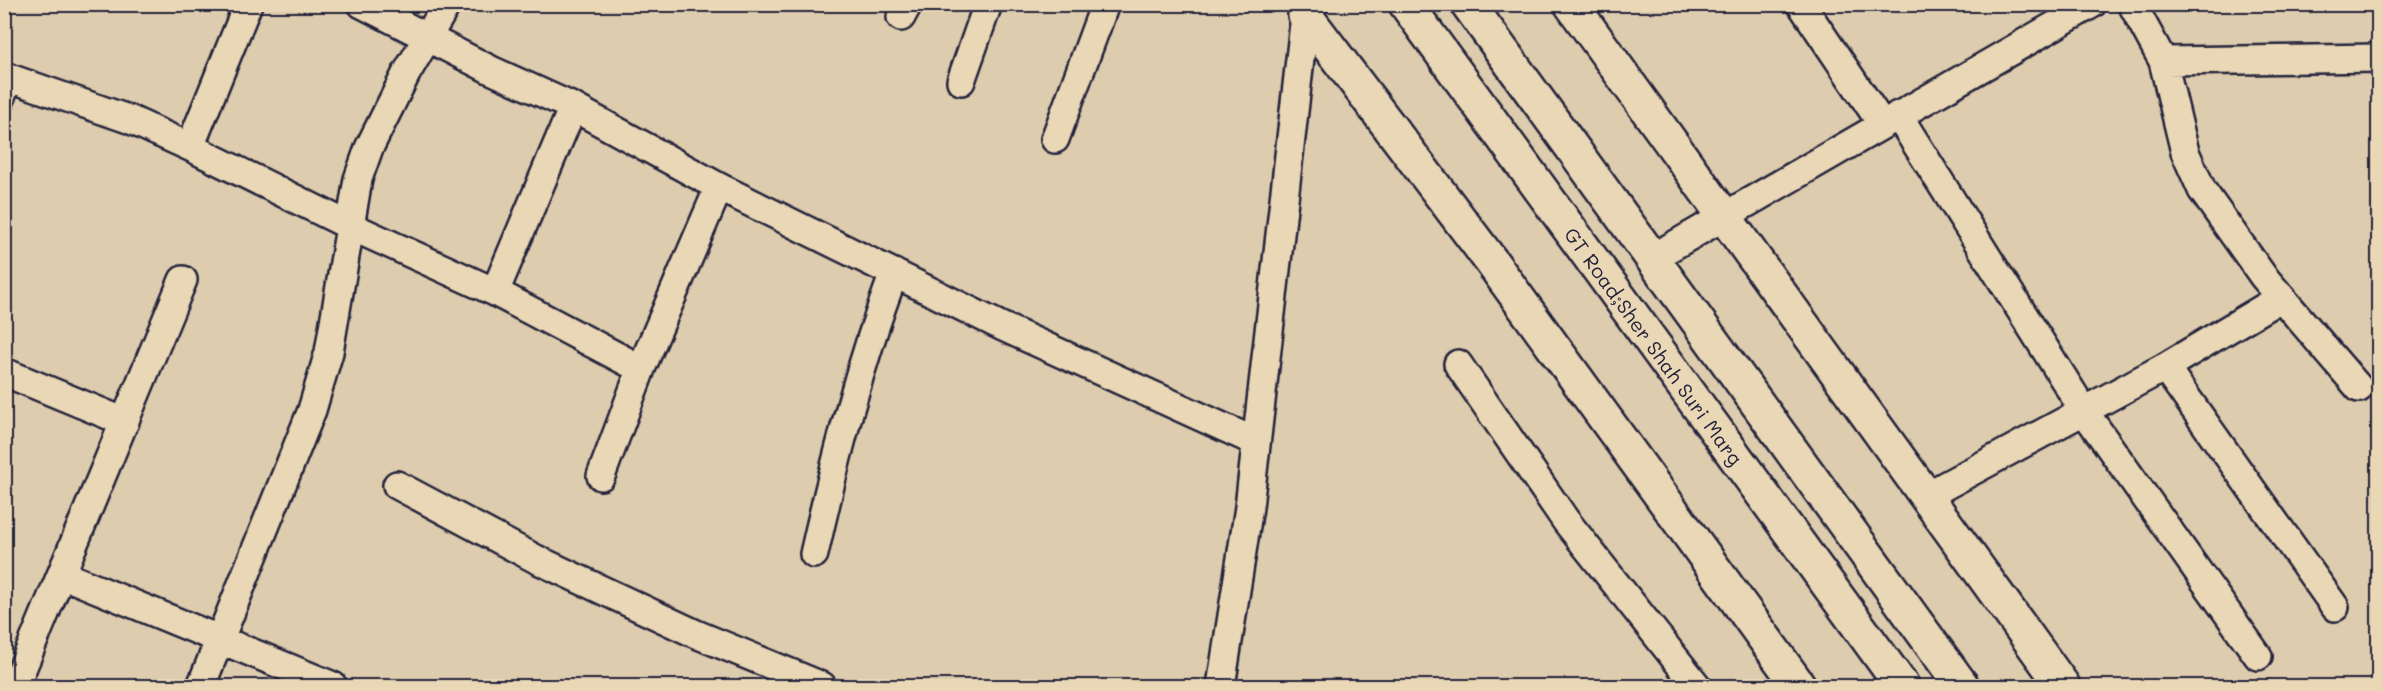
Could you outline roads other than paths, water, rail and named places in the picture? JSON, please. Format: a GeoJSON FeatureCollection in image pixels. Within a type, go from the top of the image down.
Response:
{"type":"FeatureCollection","features":[{"type":"Feature","properties":{"kind":"main road","name":"GT Road;Sher Shah Suri Marg"},"geometry":{"type":"LineString","coordinates":[[1406,4],[1902,687]]}},
{"type":"Feature","properties":{"kind":"main road"},"geometry":{"type":"LineString","coordinates":[[1468,4],[1962,687]]}},
{"type":"Feature","properties":{"kind":"main road"},"geometry":{"type":"LineString","coordinates":[[1571,4],[2063,687]]}},
{"type":"Feature","properties":{"kind":"main road"},"geometry":{"type":"LineString","coordinates":[[1306,8],[1799,687]]}},
{"type":"Feature","properties":{"kind":"street"},"geometry":{"type":"LineString","coordinates":[[190,147],[248,4]]}},
{"type":"Feature","properties":{"kind":"street"},"geometry":{"type":"LineString","coordinates":[[362,4],[426,38],[573,107],[719,187],[894,273],[1105,375],[1256,442]]}},
{"type":"Feature","properties":{"kind":"street"},"geometry":{"type":"LineString","coordinates":[[201,687],[312,410],[329,352],[348,225],[358,179],[369,148],[426,38],[447,4]]}},
{"type":"Feature","properties":{"kind":"street"},"geometry":{"type":"LineString","coordinates":[[961,81],[988,4]]}},
{"type":"Feature","properties":{"kind":"street"},"geometry":{"type":"LineString","coordinates":[[1055,139],[1105,4]]}},
{"type":"Feature","properties":{"kind":"street"},"geometry":{"type":"LineString","coordinates":[[1801,4],[1890,120],[2084,411],[2258,656]]}},
{"type":"Feature","properties":{"kind":"street"},"geometry":{"type":"LineString","coordinates":[[1652,258],[2092,4]]}},
{"type":"Feature","properties":{"kind":"street"},"geometry":{"type":"LineString","coordinates":[[2132,4],[2163,61],[2185,152],[2202,190],[2228,229],[2359,388]]}},
{"type":"Feature","properties":{"kind":"street"},"geometry":{"type":"LineString","coordinates":[[1221,687],[1256,442],[1306,8]]}},
{"type":"Feature","properties":{"kind":"street"},"geometry":{"type":"LineString","coordinates":[[2163,61],[2379,58]]}},
{"type":"Feature","properties":{"kind":"street"},"geometry":{"type":"LineString","coordinates":[[10,77],[130,120],[190,147],[348,225],[495,292],[641,369]]}},
{"type":"Feature","properties":{"kind":"street"},"geometry":{"type":"LineString","coordinates":[[495,292],[573,107]]}},
{"type":"Feature","properties":{"kind":"street"},"geometry":{"type":"LineString","coordinates":[[601,476],[641,369],[719,187]]}},
{"type":"Feature","properties":{"kind":"street"},"geometry":{"type":"LineString","coordinates":[[814,554],[842,431],[866,346],[894,273]]}},
{"type":"Feature","properties":{"kind":"street"},"geometry":{"type":"LineString","coordinates":[[15,687],[183,280]]}},
{"type":"Feature","properties":{"kind":"street"},"geometry":{"type":"LineString","coordinates":[[1926,496],[2165,367],[2282,297]]}},
{"type":"Feature","properties":{"kind":"street"},"geometry":{"type":"LineString","coordinates":[[1458,364],[1566,521],[1697,687]]}},
{"type":"Feature","properties":{"kind":"street"},"geometry":{"type":"LineString","coordinates":[[2165,367],[2335,607]]}},
{"type":"Feature","properties":{"kind":"street"},"geometry":{"type":"LineString","coordinates":[[4,372],[125,422]]}},
{"type":"Feature","properties":{"kind":"street"},"geometry":{"type":"LineString","coordinates":[[397,485],[536,559],[696,634],[822,687]]}},
{"type":"Feature","properties":{"kind":"street"},"geometry":{"type":"LineString","coordinates":[[63,574],[333,687]]}},
{"type":"Feature","properties":{"kind":"lane"},"geometry":{"type":"LineString","coordinates":[[4,109],[10,77]]}}]}
